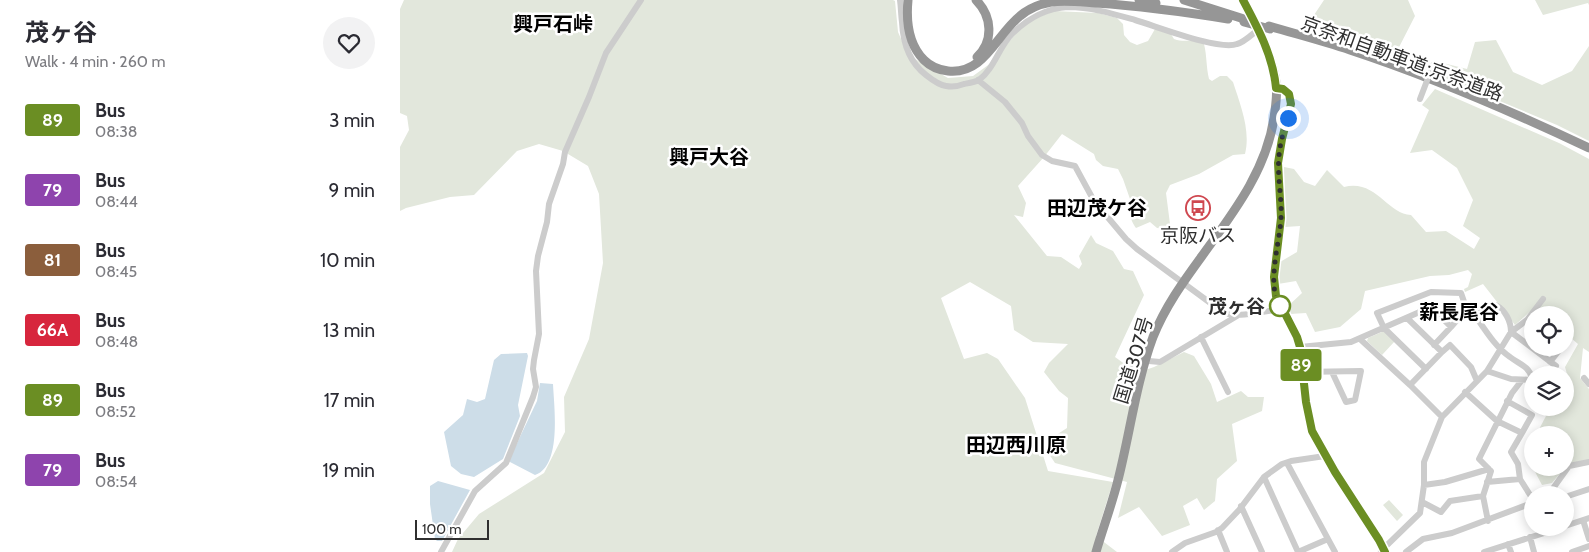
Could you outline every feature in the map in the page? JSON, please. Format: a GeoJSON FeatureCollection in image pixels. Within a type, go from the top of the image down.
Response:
{"type":"FeatureCollection","features":[{"type":"Feature","properties":{"kind":"highway"},"geometry":{"type":"LineString","coordinates":[[908,0],[908,28],[917,52],[932,66],[944,71],[953,72],[979,63],[1020,15],[1050,2],[1115,4],[1175,10],[1228,19]]}},
{"type":"Feature","properties":{"kind":"highway"},"geometry":{"type":"LineString","coordinates":[[913,0],[914,32],[925,54],[936,64],[957,67],[969,63],[979,55],[984,49],[988,37],[988,19],[981,5],[976,0]]}},
{"type":"Feature","properties":{"kind":"highway","name":"京奈和自動車道;京奈道路"},"geometry":{"type":"LineString","coordinates":[[1139,0],[1228,19],[1244,20]]}},
{"type":"Feature","properties":{"kind":"highway","name":"京奈和自動車道;京奈道路"},"geometry":{"type":"LineString","coordinates":[[1184,0],[1244,20],[1349,50],[1446,85],[1493,104],[1589,150]]}},
{"type":"Feature","properties":{"kind":"highway","name":"国道307号"},"geometry":{"type":"LineString","coordinates":[[1096,552],[1118,481],[1146,360],[1164,312],[1183,281],[1236,209],[1252,182],[1271,138],[1276,88],[1270,58],[1259,29],[1243,0]]}},
{"type":"Feature","properties":{"kind":"street"},"geometry":{"type":"LineString","coordinates":[[441,552],[475,491],[506,463],[534,397],[536,387],[533,369],[539,328],[536,271],[549,204],[564,164],[565,152],[590,97],[606,53],[640,0]]}},
{"type":"Feature","properties":{"kind":"street"},"geometry":{"type":"LineString","coordinates":[[900,0],[905,43],[910,59],[919,70],[945,86],[958,86],[978,80],[991,66],[999,50],[1012,34],[1042,12],[1055,8],[1070,7],[1102,11],[1211,43],[1238,44],[1259,29]]}},
{"type":"Feature","properties":{"kind":"street"},"geometry":{"type":"LineString","coordinates":[[1420,99],[1434,63]]}},
{"type":"Feature","properties":{"kind":"street"},"geometry":{"type":"LineString","coordinates":[[978,80],[1005,102],[1022,123],[1028,136],[1042,155],[1052,161],[1075,166],[1094,201],[1126,239],[1137,249],[1224,313],[1238,315],[1281,309]]}},
{"type":"Feature","properties":{"kind":"street"},"geometry":{"type":"LineString","coordinates":[[1276,88],[1283,89],[1289,94],[1291,104],[1278,163],[1281,218],[1274,277],[1276,296],[1297,337],[1300,347],[1306,402],[1312,431],[1325,456],[1383,551],[1420,513],[1424,485],[1424,462],[1442,417],[1487,371],[1511,332],[1524,325]]}},
{"type":"Feature","properties":{"kind":"street"},"geometry":{"type":"LineString","coordinates":[[1426,369],[1384,328],[1376,313],[1431,292],[1461,293],[1471,315],[1500,348],[1510,357],[1526,366]]}},
{"type":"Feature","properties":{"kind":"street"},"geometry":{"type":"LineString","coordinates":[[1539,306],[1543,299]]}},
{"type":"Feature","properties":{"kind":"street"},"geometry":{"type":"LineString","coordinates":[[1434,345],[1458,320],[1496,305],[1503,310],[1511,326],[1511,332]]}},
{"type":"Feature","properties":{"kind":"street"},"geometry":{"type":"LineString","coordinates":[[1300,347],[1360,339],[1431,307],[1451,327]]}},
{"type":"Feature","properties":{"kind":"street"},"geometry":{"type":"LineString","coordinates":[[1130,371],[1138,360],[1160,362],[1238,315]]}},
{"type":"Feature","properties":{"kind":"street"},"geometry":{"type":"LineString","coordinates":[[1407,318],[1442,352]]}},
{"type":"Feature","properties":{"kind":"street"},"geometry":{"type":"LineString","coordinates":[[1511,332],[1556,366]]}},
{"type":"Feature","properties":{"kind":"street"},"geometry":{"type":"LineString","coordinates":[[1201,337],[1228,392]]}},
{"type":"Feature","properties":{"kind":"street"},"geometry":{"type":"LineString","coordinates":[[1360,339],[1442,417]]}},
{"type":"Feature","properties":{"kind":"street"},"geometry":{"type":"LineString","coordinates":[[1410,385],[1450,345],[1471,367],[1477,381]]}},
{"type":"Feature","properties":{"kind":"street"},"geometry":{"type":"LineString","coordinates":[[1550,362],[1556,356]]}},
{"type":"Feature","properties":{"kind":"street"},"geometry":{"type":"LineString","coordinates":[[1302,372],[1361,371],[1354,400],[1346,402],[1332,372]]}},
{"type":"Feature","properties":{"kind":"street"},"geometry":{"type":"LineString","coordinates":[[1487,371],[1522,380],[1507,402],[1479,459],[1491,471],[1483,496],[1488,521]]}},
{"type":"Feature","properties":{"kind":"street"},"geometry":{"type":"LineString","coordinates":[[1584,378],[1589,384]]}},
{"type":"Feature","properties":{"kind":"street"},"geometry":{"type":"LineString","coordinates":[[1465,392],[1497,421],[1522,433]]}},
{"type":"Feature","properties":{"kind":"street"},"geometry":{"type":"LineString","coordinates":[[1507,402],[1532,415],[1511,452],[1518,464],[1520,479],[1524,486]]}},
{"type":"Feature","properties":{"kind":"street"},"geometry":{"type":"LineString","coordinates":[[1172,552],[1185,543],[1218,530],[1241,506],[1264,477],[1282,464],[1325,456]]}},
{"type":"Feature","properties":{"kind":"street"},"geometry":{"type":"LineString","coordinates":[[1555,486],[1569,466],[1589,462]]}},
{"type":"Feature","properties":{"kind":"street"},"geometry":{"type":"LineString","coordinates":[[1287,463],[1335,552]]}},
{"type":"Feature","properties":{"kind":"street"},"geometry":{"type":"LineString","coordinates":[[1424,485],[1445,482],[1489,469]]}},
{"type":"Feature","properties":{"kind":"street"},"geometry":{"type":"LineString","coordinates":[[1264,477],[1298,552],[1328,539]]}},
{"type":"Feature","properties":{"kind":"street"},"geometry":{"type":"LineString","coordinates":[[1487,482],[1520,479]]}},
{"type":"Feature","properties":{"kind":"street"},"geometry":{"type":"LineString","coordinates":[[1574,494],[1589,490]]}},
{"type":"Feature","properties":{"kind":"street"},"geometry":{"type":"LineString","coordinates":[[1422,502],[1441,512],[1450,501],[1483,496]]}},
{"type":"Feature","properties":{"kind":"street"},"geometry":{"type":"LineString","coordinates":[[1241,506],[1262,552]]}},
{"type":"Feature","properties":{"kind":"street"},"geometry":{"type":"LineString","coordinates":[[1406,552],[1423,539],[1452,533],[1524,506]]}},
{"type":"Feature","properties":{"kind":"street"},"geometry":{"type":"LineString","coordinates":[[1586,519],[1589,539]]}},
{"type":"Feature","properties":{"kind":"street"},"geometry":{"type":"LineString","coordinates":[[1218,530],[1227,552]]}},
{"type":"Feature","properties":{"kind":"street"},"geometry":{"type":"LineString","coordinates":[[1486,552],[1533,536]]}},
{"type":"Feature","properties":{"kind":"street"},"geometry":{"type":"LineString","coordinates":[[1530,537],[1534,552]]}},
{"type":"Feature","properties":{"kind":"street"},"geometry":{"type":"LineString","coordinates":[[1508,544],[1511,552]]}},
{"type":"Feature","properties":{"kind":"street"},"geometry":{"type":"LineString","coordinates":[[1572,552],[1589,546]]}},
{"type":"Feature","properties":{"kind":"shaded area"},"geometry":{"type":"Polygon","coordinates":[[[404,0],[893,0],[895,1],[898,32],[908,55],[948,78],[973,76],[991,63],[1019,30],[1034,19],[1054,11],[1098,13],[1117,18],[1123,24],[1124,35],[1130,42],[1137,45],[1148,41],[1155,29],[1169,31],[1174,39],[1204,44],[1209,79],[1212,81],[1220,76],[1227,76],[1233,82],[1246,126],[1245,154],[1233,155],[1199,174],[1170,185],[1166,193],[1169,225],[1164,228],[1157,228],[1150,222],[1136,228],[1130,215],[1130,209],[1136,201],[1130,199],[1118,169],[1103,166],[1096,160],[1094,154],[1062,134],[1018,186],[1026,203],[1023,217],[1014,215],[1047,256],[1061,257],[1079,269],[1082,264],[1079,256],[1091,235],[1096,243],[1113,251],[1124,269],[1133,271],[1144,295],[1115,357],[1137,373],[1184,352],[1194,356],[1211,384],[1217,402],[1241,391],[1248,397],[1264,397],[1262,411],[1232,424],[1237,461],[1217,479],[1215,501],[1204,510],[1197,498],[1183,506],[1190,525],[1162,536],[1139,507],[1118,518],[1127,482],[1055,463],[1047,451],[1053,437],[1067,428],[1068,398],[1059,391],[1044,372],[1049,363],[1068,344],[1033,342],[1014,330],[1011,306],[970,282],[941,298],[964,359],[987,353],[998,359],[1025,398],[1048,471],[1113,482],[1096,536],[1117,552],[452,552],[458,539],[479,514],[544,473],[565,432],[564,397],[589,339],[603,263],[599,194],[588,166],[563,151],[539,144],[517,151],[474,195],[450,197],[400,211],[400,147],[409,130],[407,116],[400,113],[400,9],[404,0]]]}},
{"type":"Feature","properties":{"kind":"shaded area"},"geometry":{"type":"Polygon","coordinates":[[[1324,0],[1408,0],[1415,16],[1395,55],[1310,21],[1324,0]]]}},
{"type":"Feature","properties":{"kind":"shaded area"},"geometry":{"type":"Polygon","coordinates":[[[1535,0],[1589,0],[1589,5],[1588,3],[1543,15],[1535,0]]]}},
{"type":"Feature","properties":{"kind":"shaded area"},"geometry":{"type":"Polygon","coordinates":[[[1496,40],[1513,72],[1542,85],[1572,71],[1589,46],[1589,141],[1557,125],[1442,77],[1443,63],[1467,69],[1475,42],[1496,40]]]}},
{"type":"Feature","properties":{"kind":"shaded area"},"geometry":{"type":"Polygon","coordinates":[[[1435,89],[1559,143],[1589,159],[1589,352],[1583,348],[1580,378],[1589,389],[1589,460],[1574,463],[1574,426],[1541,426],[1546,416],[1574,416],[1574,366],[1566,366],[1571,356],[1574,356],[1574,351],[1578,344],[1574,341],[1574,306],[1524,306],[1524,317],[1515,325],[1483,284],[1465,292],[1464,289],[1468,287],[1472,274],[1468,270],[1449,275],[1430,276],[1365,291],[1361,309],[1340,327],[1315,332],[1306,313],[1290,314],[1286,308],[1302,293],[1296,281],[1278,284],[1280,262],[1297,252],[1300,226],[1285,227],[1284,167],[1294,169],[1304,182],[1315,186],[1327,170],[1344,187],[1355,186],[1365,188],[1395,209],[1411,215],[1426,232],[1446,231],[1474,249],[1480,238],[1463,226],[1473,200],[1457,168],[1432,150],[1410,153],[1429,110],[1422,105],[1435,89]]]}},
{"type":"Feature","properties":{"kind":"shaded area"},"geometry":{"type":"Polygon","coordinates":[[[1384,331],[1395,341],[1382,355],[1367,341],[1368,338],[1384,331]]]}},
{"type":"Feature","properties":{"kind":"shaded area"},"geometry":{"type":"Polygon","coordinates":[[[527,353],[518,405],[520,416],[503,459],[474,477],[461,474],[451,466],[444,432],[463,415],[467,399],[477,402],[485,399],[494,360],[501,354],[527,353]]]}},
{"type":"Feature","properties":{"kind":"shaded area"},"geometry":{"type":"Polygon","coordinates":[[[540,383],[553,384],[555,420],[553,448],[549,460],[544,469],[535,475],[509,460],[537,401],[540,383]]]}},
{"type":"Feature","properties":{"kind":"shaded area"},"geometry":{"type":"Polygon","coordinates":[[[1537,476],[1558,476],[1552,483],[1542,485],[1537,476]]]}},
{"type":"Feature","properties":{"kind":"shaded area"},"geometry":{"type":"Polygon","coordinates":[[[438,481],[470,490],[442,541],[435,539],[430,504],[430,486],[438,481]]]}},
{"type":"Feature","properties":{"kind":"shaded area"},"geometry":{"type":"Polygon","coordinates":[[[1389,500],[1403,515],[1397,521],[1383,505],[1389,500]]]}},
{"type":"Feature","properties":{"kind":"bus line","name":"89"},"geometry":{"type":"LineString","coordinates":[[1243,0],[1259,29],[1270,58],[1276,88],[1283,89],[1289,94],[1291,104],[1278,163],[1281,218],[1274,277],[1278,304],[1297,337],[1300,347],[1306,402],[1312,431],[1325,456],[1385,552]]}},
{"type":"Feature","properties":{"kind":"place","name":"京阪バス"},"geometry":{"type":"Point","coordinates":[1198,208]}},
{"type":"Feature","properties":{"kind":"place","name":"茂ヶ谷"},"geometry":{"type":"Point","coordinates":[1280,306]}},
{"type":"Feature","properties":{"kind":"district","name":"興戸石峠"},"geometry":{"type":"Point","coordinates":[553,24]}},
{"type":"Feature","properties":{"kind":"district","name":"興戸大谷"},"geometry":{"type":"Point","coordinates":[709,157]}},
{"type":"Feature","properties":{"kind":"district","name":"田辺茂ケ谷"},"geometry":{"type":"Point","coordinates":[1097,208]}},
{"type":"Feature","properties":{"kind":"district","name":"薪長尾谷"},"geometry":{"type":"Point","coordinates":[1459,312]}},
{"type":"Feature","properties":{"kind":"district","name":"田辺西川原"},"geometry":{"type":"Point","coordinates":[1016,445]}},
{"type":"Feature","properties":{"kind":"route"},"geometry":{"type":"LineString","coordinates":[[1280,306],[1276,296],[1274,277],[1281,218],[1278,163],[1288,118]]}}]}
